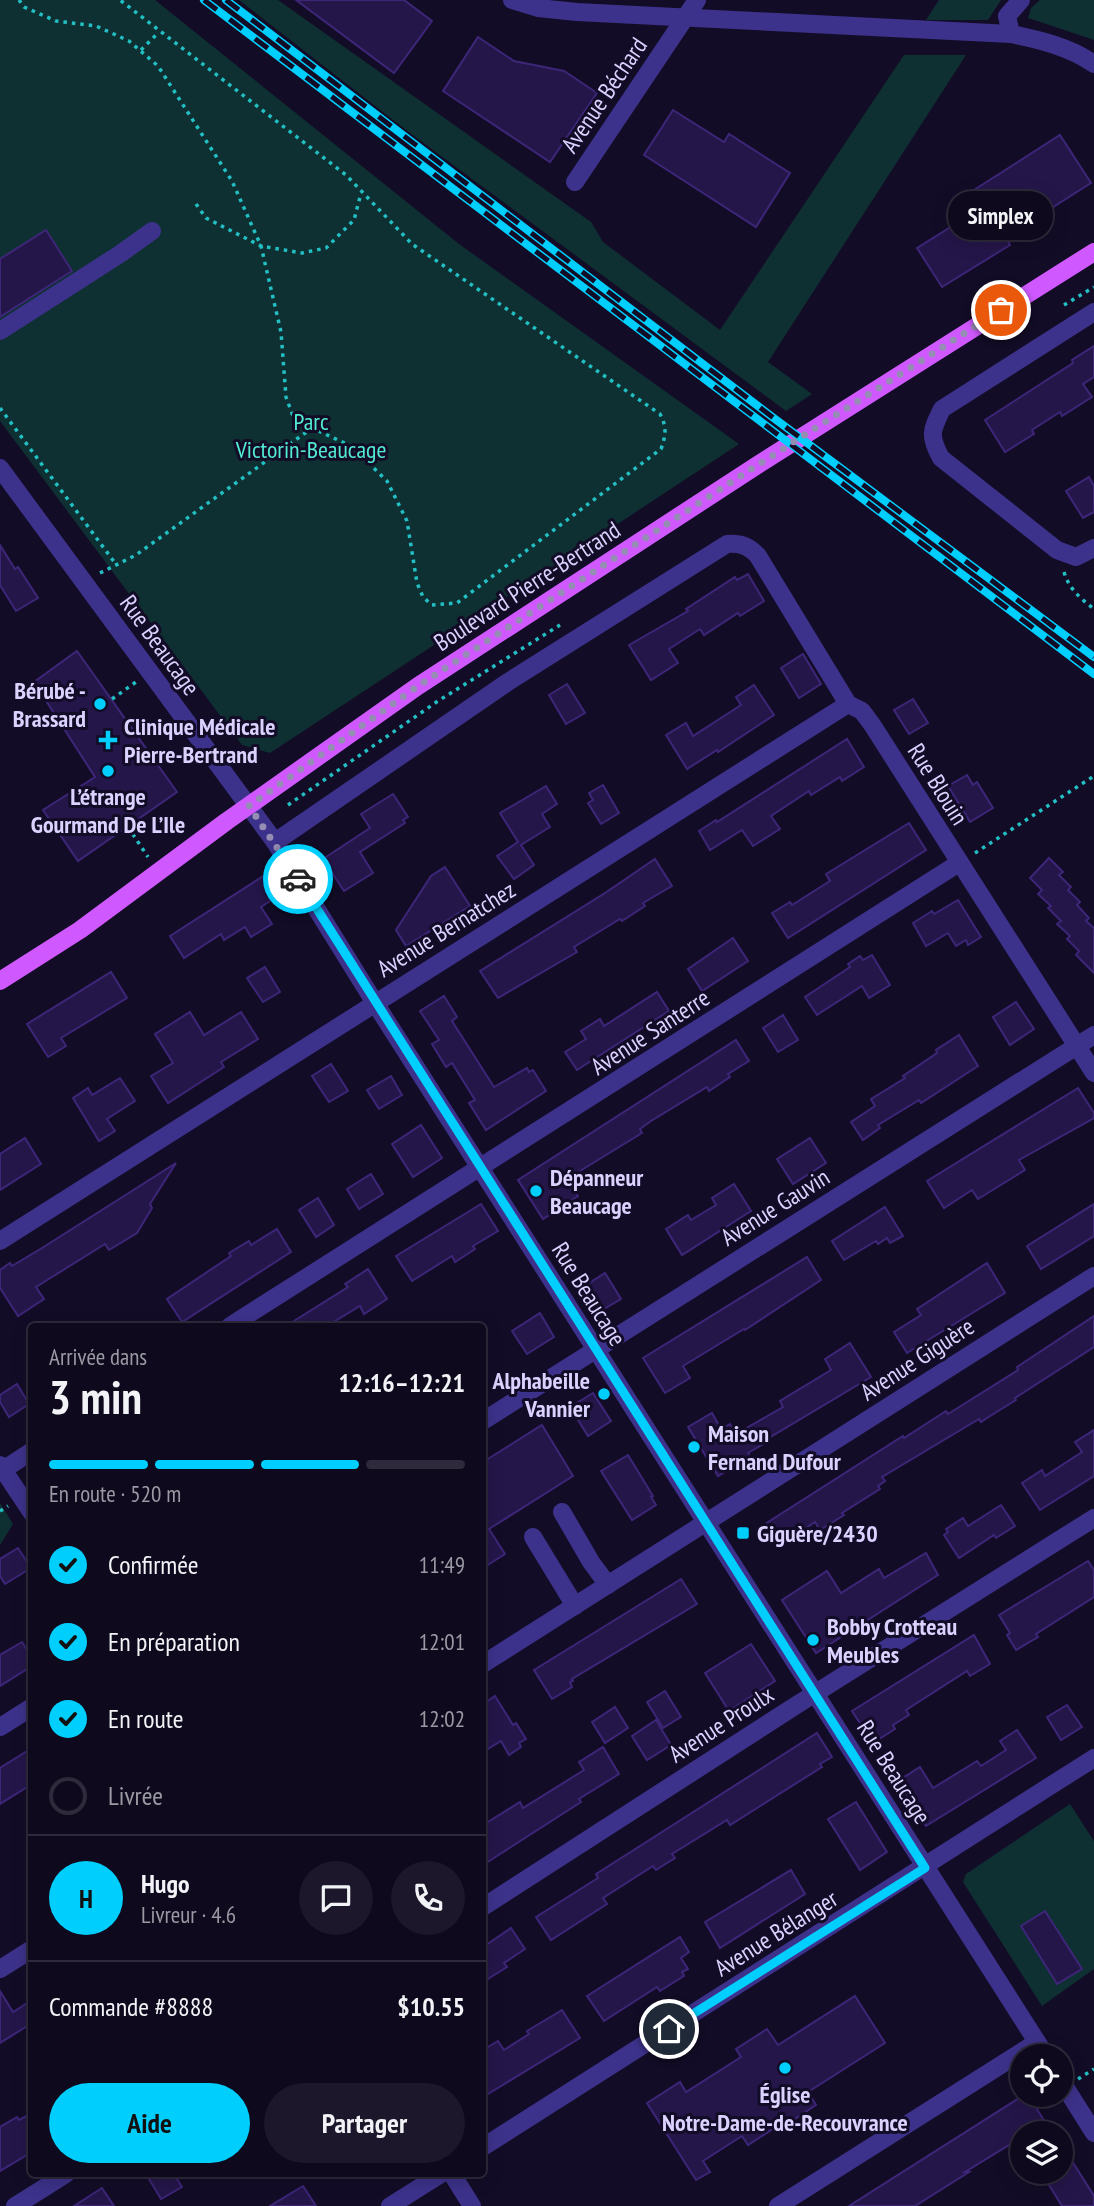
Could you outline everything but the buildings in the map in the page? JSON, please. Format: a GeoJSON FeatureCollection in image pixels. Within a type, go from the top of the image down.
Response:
{"type":"FeatureCollection","features":[{"type":"Feature","properties":{"kind":"main road","name":"Boulevard Pierre-Bertrand"},"geometry":{"type":"LineString","coordinates":[[0,981],[80,929],[430,678],[1094,251]]}},
{"type":"Feature","properties":{"kind":"street"},"geometry":{"type":"LineString","coordinates":[[512,0],[538,8],[684,19],[1011,34],[1049,43],[1084,57],[1094,64]]}},
{"type":"Feature","properties":{"kind":"street","name":"Avenue Béchard"},"geometry":{"type":"LineString","coordinates":[[575,182],[696,0]]}},
{"type":"Feature","properties":{"kind":"street"},"geometry":{"type":"LineString","coordinates":[[1011,34],[1007,16],[1021,0]]}},
{"type":"Feature","properties":{"kind":"street"},"geometry":{"type":"LineString","coordinates":[[0,331],[152,231]]}},
{"type":"Feature","properties":{"kind":"street"},"geometry":{"type":"LineString","coordinates":[[1094,313],[942,409],[933,426],[932,441],[941,458],[1057,550],[1076,556],[1094,548]]}},
{"type":"Feature","properties":{"kind":"street","name":"Rue Beaucage"},"geometry":{"type":"LineString","coordinates":[[0,468],[275,842],[1038,2044]]}},
{"type":"Feature","properties":{"kind":"street","name":"Rue Blouin"},"geometry":{"type":"LineString","coordinates":[[275,842],[508,682],[727,544],[751,547],[848,704],[862,710],[873,726],[1094,1073]]}},
{"type":"Feature","properties":{"kind":"street","name":"Avenue Bernatchez"},"geometry":{"type":"LineString","coordinates":[[0,1241],[848,704]]}},
{"type":"Feature","properties":{"kind":"street","name":"Avenue Santerre"},"geometry":{"type":"LineString","coordinates":[[235,1323],[959,863]]}},
{"type":"Feature","properties":{"kind":"street","name":"Avenue Gauvin"},"geometry":{"type":"LineString","coordinates":[[486,1419],[1094,1035]]}},
{"type":"Feature","properties":{"kind":"street","name":"Avenue Giguère"},"geometry":{"type":"LineString","coordinates":[[486,1662],[1094,1276]]}},
{"type":"Feature","properties":{"kind":"street"},"geometry":{"type":"LineString","coordinates":[[28,1453],[1,1467],[28,1507]]}},
{"type":"Feature","properties":{"kind":"street"},"geometry":{"type":"LineString","coordinates":[[562,1512],[608,1585]]}},
{"type":"Feature","properties":{"kind":"street","name":"Avenue Proulx"},"geometry":{"type":"LineString","coordinates":[[486,1905],[815,1693],[1094,1518]]}},
{"type":"Feature","properties":{"kind":"street"},"geometry":{"type":"LineString","coordinates":[[533,1537],[575,1606]]}},
{"type":"Feature","properties":{"kind":"street"},"geometry":{"type":"LineString","coordinates":[[0,1727],[28,1710]]}},
{"type":"Feature","properties":{"kind":"street","name":"Avenue Bélanger"},"geometry":{"type":"LineString","coordinates":[[486,2145],[1094,1758]]}},
{"type":"Feature","properties":{"kind":"street"},"geometry":{"type":"LineString","coordinates":[[0,1969],[28,1952]]}},
{"type":"Feature","properties":{"kind":"street"},"geometry":{"type":"LineString","coordinates":[[778,2206],[1010,2068]]}},
{"type":"Feature","properties":{"kind":"street"},"geometry":{"type":"LineString","coordinates":[[1073,2100],[1094,2133]]}},
{"type":"Feature","properties":{"kind":"street"},"geometry":{"type":"LineString","coordinates":[[15,2206],[61,2177]]}},
{"type":"Feature","properties":{"kind":"street"},"geometry":{"type":"LineString","coordinates":[[390,2206],[436,2177]]}},
{"type":"Feature","properties":{"kind":"street"},"geometry":{"type":"LineString","coordinates":[[454,2177],[472,2206]]}},
{"type":"Feature","properties":{"kind":"path"},"geometry":{"type":"LineString","coordinates":[[19,0],[24,7],[56,22],[96,26],[129,41],[158,66],[232,181],[261,246],[281,332],[286,397],[293,416],[351,446],[387,481],[407,521],[417,583],[423,597],[432,605],[457,603],[660,449],[666,435],[665,422],[660,414],[412,244],[346,175],[120,0]]}},
{"type":"Feature","properties":{"kind":"path"},"geometry":{"type":"LineString","coordinates":[[141,50],[159,32]]}},
{"type":"Feature","properties":{"kind":"path"},"geometry":{"type":"LineString","coordinates":[[196,204],[206,218],[261,246],[302,253],[326,248],[354,220],[362,193]]}},
{"type":"Feature","properties":{"kind":"path"},"geometry":{"type":"LineString","coordinates":[[1065,305],[1094,287]]}},
{"type":"Feature","properties":{"kind":"path"},"geometry":{"type":"LineString","coordinates":[[0,408],[115,563]]}},
{"type":"Feature","properties":{"kind":"path"},"geometry":{"type":"LineString","coordinates":[[84,583],[115,563],[136,555],[312,428]]}},
{"type":"Feature","properties":{"kind":"path"},"geometry":{"type":"LineString","coordinates":[[1057,550],[1066,580],[1077,596],[1094,609]]}},
{"type":"Feature","properties":{"kind":"path"},"geometry":{"type":"LineString","coordinates":[[288,805],[438,701],[560,625]]}},
{"type":"Feature","properties":{"kind":"path"},"geometry":{"type":"LineString","coordinates":[[111,699],[149,672]]}},
{"type":"Feature","properties":{"kind":"path"},"geometry":{"type":"LineString","coordinates":[[959,863],[1094,776]]}},
{"type":"Feature","properties":{"kind":"path"},"geometry":{"type":"LineString","coordinates":[[128,827],[159,872]]}},
{"type":"Feature","properties":{"kind":"green space","name":"Parc Victorin-Beaucage"},"geometry":{"type":"Polygon","coordinates":[[[0,0],[155,0],[459,244],[739,444],[270,753],[242,745],[0,421],[0,0]]]}},
{"type":"Feature","properties":{"kind":"green space"},"geometry":{"type":"Polygon","coordinates":[[[239,0],[278,0],[591,222],[603,242],[720,330],[904,55],[966,55],[768,362],[812,394],[786,411],[406,130],[239,0]]]}},
{"type":"Feature","properties":{"kind":"green space"},"geometry":{"type":"Polygon","coordinates":[[[939,0],[1001,0],[988,20],[926,20],[939,0]]]}},
{"type":"Feature","properties":{"kind":"green space"},"geometry":{"type":"Polygon","coordinates":[[[1040,0],[1094,0],[1094,40],[1028,18],[1031,8],[1040,0]]]}},
{"type":"Feature","properties":{"kind":"green space"},"geometry":{"type":"Polygon","coordinates":[[[0,1503],[13,1524],[0,1545],[0,1503]]]}},
{"type":"Feature","properties":{"kind":"green space"},"geometry":{"type":"Polygon","coordinates":[[[1070,1804],[1094,1841],[1094,1969],[1042,2006],[963,1882],[966,1874],[1070,1804]]]}},
{"type":"Feature","properties":{"kind":"railway"},"geometry":{"type":"LineString","coordinates":[[204,0],[1094,674]]}},
{"type":"Feature","properties":{"kind":"railway"},"geometry":{"type":"LineString","coordinates":[[226,0],[771,416],[1094,657]]}},
{"type":"Feature","properties":{"kind":"way so far"},"geometry":{"type":"LineString","coordinates":[[298,879],[249,806],[418,686],[1001,310]]}},
{"type":"Feature","properties":{"kind":"place","name":"Simplex"},"geometry":{"type":"Point","coordinates":[1001,310]}},
{"type":"Feature","properties":{"kind":"place","name":"Bérubé - Brassard"},"geometry":{"type":"Point","coordinates":[100,704]}},
{"type":"Feature","properties":{"kind":"place","name":"Clinique Médicale Pierre-Bertrand"},"geometry":{"type":"Point","coordinates":[108,740]}},
{"type":"Feature","properties":{"kind":"place","name":"L’étrange Gourmand De L’Ile"},"geometry":{"type":"Point","coordinates":[108,771]}},
{"type":"Feature","properties":{"kind":"place","name":"Dépanneur Beaucage"},"geometry":{"type":"Point","coordinates":[536,1191]}},
{"type":"Feature","properties":{"kind":"place","name":"Alphabeille Vannier"},"geometry":{"type":"Point","coordinates":[604,1394]}},
{"type":"Feature","properties":{"kind":"place","name":"Maison Fernand Dufour"},"geometry":{"type":"Point","coordinates":[694,1447]}},
{"type":"Feature","properties":{"kind":"place","name":"Giguère/2430"},"geometry":{"type":"Point","coordinates":[743,1533]}},
{"type":"Feature","properties":{"kind":"place","name":"Bobby Crotteau Meubles"},"geometry":{"type":"Point","coordinates":[813,1640]}},
{"type":"Feature","properties":{"kind":"place","name":"Église Notre-Dame-de-Recouvrance"},"geometry":{"type":"Point","coordinates":[785,2068]}},
{"type":"Feature","properties":{"kind":"route"},"geometry":{"type":"LineString","coordinates":[[298,879],[925,1868],[669,2029]]}}]}
